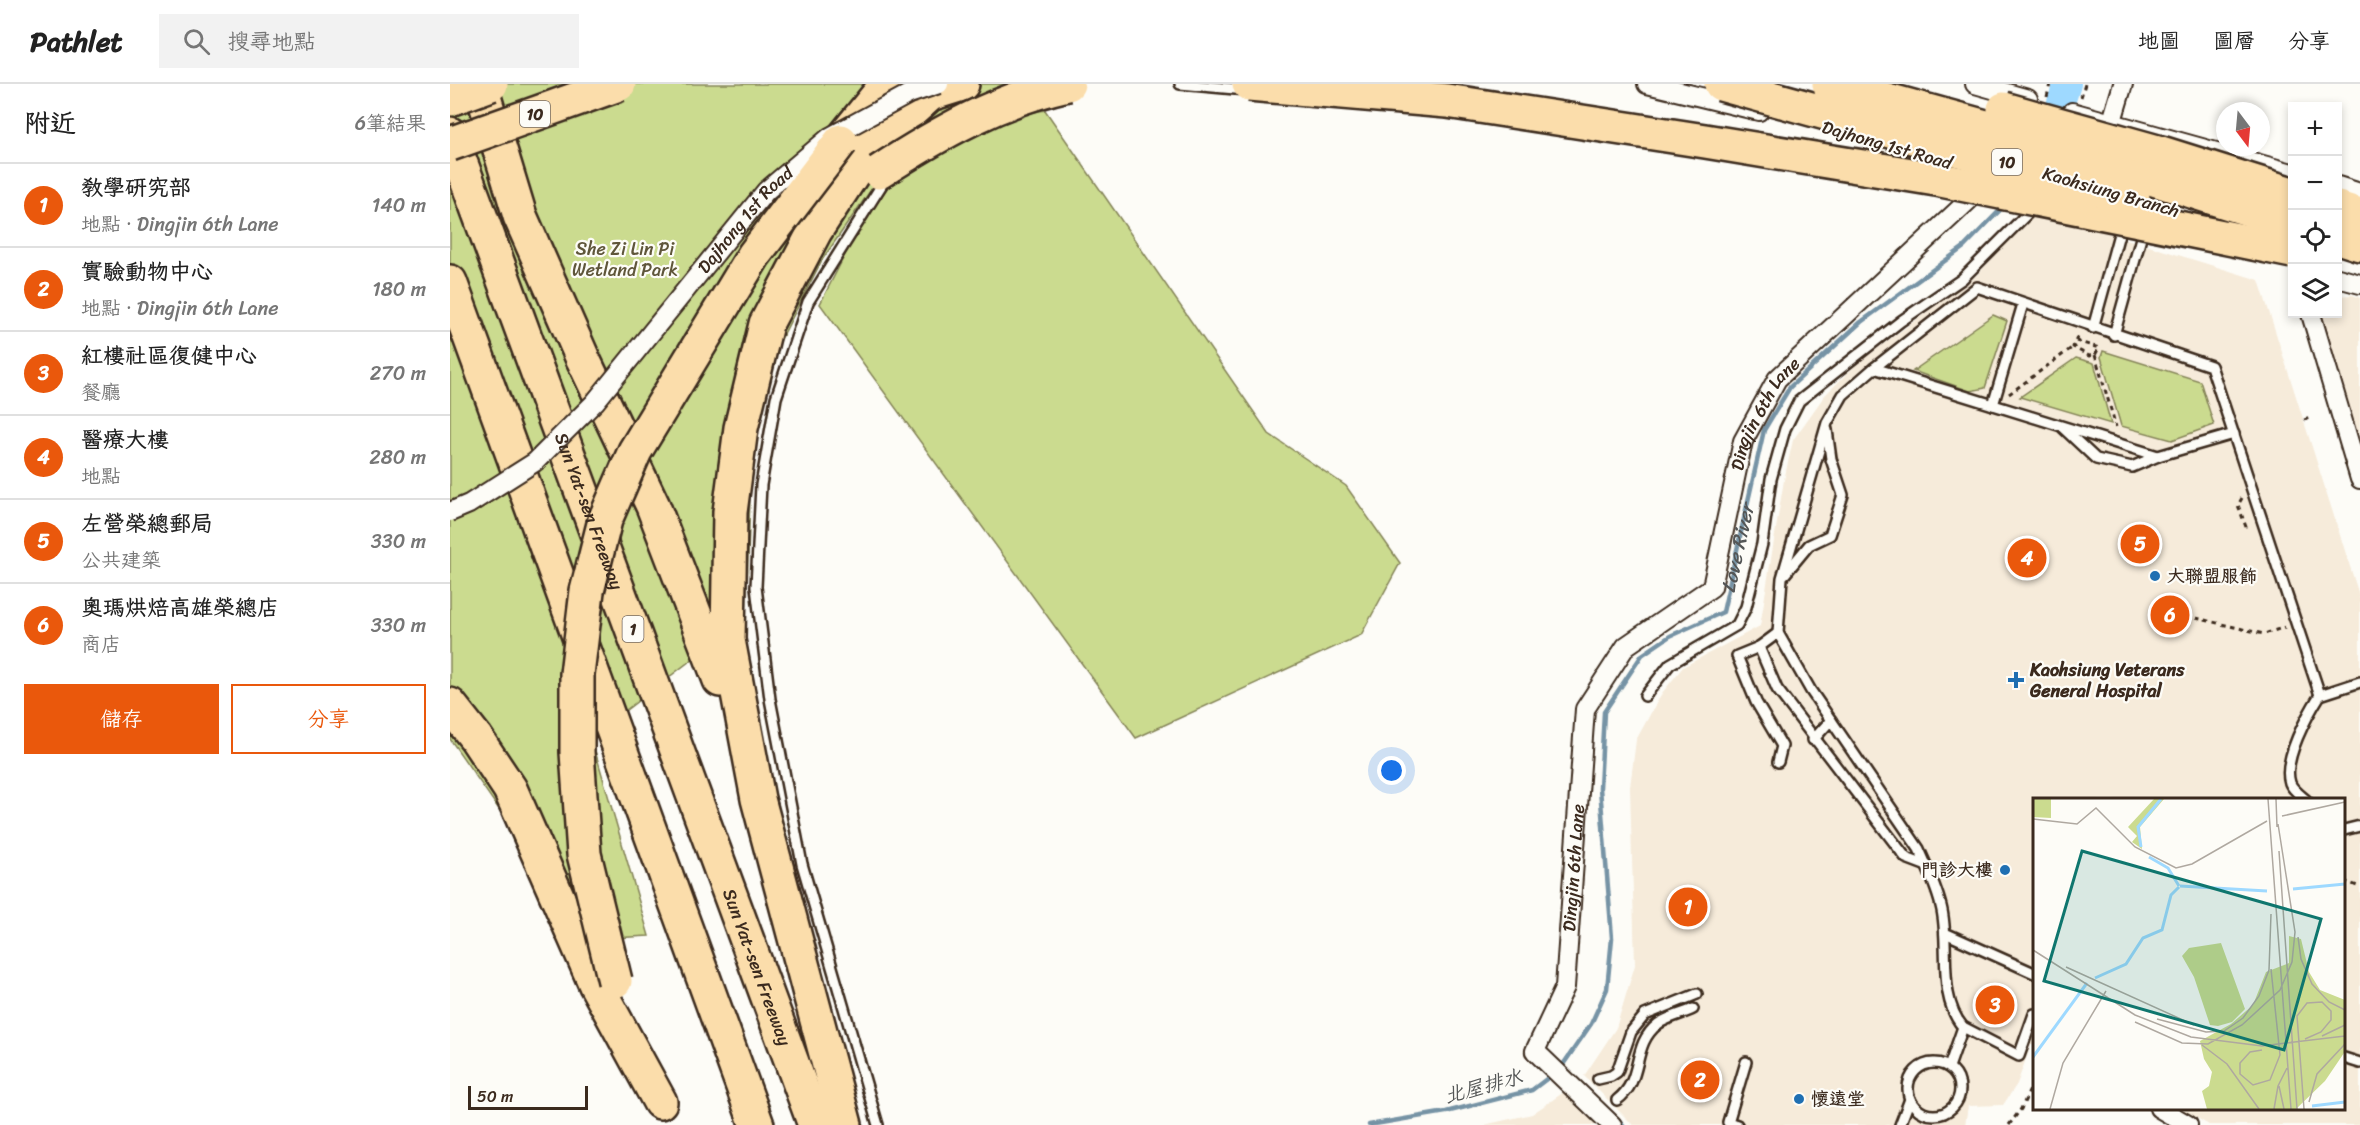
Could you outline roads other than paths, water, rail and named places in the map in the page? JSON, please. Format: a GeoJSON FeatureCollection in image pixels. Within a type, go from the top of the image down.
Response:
{"type":"FeatureCollection","features":[{"type":"Feature","properties":{"kind":"highway"},"geometry":{"type":"LineString","coordinates":[[480,84],[520,216],[583,359],[653,507],[714,660],[758,799],[845,1125]]}},
{"type":"Feature","properties":{"kind":"highway"},"geometry":{"type":"LineString","coordinates":[[450,99],[491,84]]}},
{"type":"Feature","properties":{"kind":"highway","name":"10"},"geometry":{"type":"LineString","coordinates":[[450,125],[561,84]]}},
{"type":"Feature","properties":{"kind":"highway","name":"10"},"geometry":{"type":"LineString","coordinates":[[450,144],[619,84]]}},
{"type":"Feature","properties":{"kind":"highway"},"geometry":{"type":"LineString","coordinates":[[605,983],[584,854],[577,752],[577,674],[587,591],[605,520],[635,451],[754,255],[887,84]]}},
{"type":"Feature","properties":{"kind":"highway"},"geometry":{"type":"LineString","coordinates":[[758,799],[728,640],[730,512],[741,428],[766,324],[815,231],[868,150],[930,94],[962,84]]}},
{"type":"Feature","properties":{"kind":"highway"},"geometry":{"type":"LineString","coordinates":[[766,324],[841,215],[879,172],[966,118],[1047,89],[1068,84]]}},
{"type":"Feature","properties":{"kind":"highway"},"geometry":{"type":"LineString","coordinates":[[1249,84],[1447,101],[1705,141],[1936,178],[2288,250]]}},
{"type":"Feature","properties":{"kind":"highway","name":"Kaohsiung Branch"},"geometry":{"type":"LineString","coordinates":[[1721,84],[2288,242]]}},
{"type":"Feature","properties":{"kind":"highway"},"geometry":{"type":"LineString","coordinates":[[1772,84],[1869,110]]}},
{"type":"Feature","properties":{"kind":"highway","name":"Kaohsiung Branch"},"geometry":{"type":"LineString","coordinates":[[1829,84],[2024,147],[2288,222]]}},
{"type":"Feature","properties":{"kind":"highway"},"geometry":{"type":"LineString","coordinates":[[1914,84],[2161,153],[2288,193]]}},
{"type":"Feature","properties":{"kind":"highway","name":"Sun Yat-sen Freeway"},"geometry":{"type":"LineString","coordinates":[[450,134],[815,1125]]}},
{"type":"Feature","properties":{"kind":"highway"},"geometry":{"type":"LineString","coordinates":[[2024,147],[2085,143],[2288,203]]}},
{"type":"Feature","properties":{"kind":"highway"},"geometry":{"type":"LineString","coordinates":[[2342,210],[2360,215]]}},
{"type":"Feature","properties":{"kind":"highway"},"geometry":{"type":"LineString","coordinates":[[2342,220],[2360,225]]}},
{"type":"Feature","properties":{"kind":"highway"},"geometry":{"type":"LineString","coordinates":[[2342,239],[2360,244]]}},
{"type":"Feature","properties":{"kind":"highway"},"geometry":{"type":"LineString","coordinates":[[2342,258],[2360,264]]}},
{"type":"Feature","properties":{"kind":"highway"},"geometry":{"type":"LineString","coordinates":[[2342,262],[2360,264]]}},
{"type":"Feature","properties":{"kind":"highway"},"geometry":{"type":"LineString","coordinates":[[450,282],[757,1125]]}},
{"type":"Feature","properties":{"kind":"highway"},"geometry":{"type":"LineString","coordinates":[[450,705],[476,738],[510,789],[605,983],[665,1114]]}},
{"type":"Feature","properties":{"kind":"street","name":"Dajhong 1st Road"},"geometry":{"type":"LineString","coordinates":[[450,512],[469,504],[535,462],[595,402],[766,191],[830,137],[909,94],[939,84]]}},
{"type":"Feature","properties":{"kind":"street","name":"Dajhong 1st Road"},"geometry":{"type":"LineString","coordinates":[[1647,84],[1882,142],[2123,218],[2288,265]]}},
{"type":"Feature","properties":{"kind":"street","name":"Dajhong 1st Road"},"geometry":{"type":"LineString","coordinates":[[1975,84],[2016,90],[2045,104],[2216,151]]}},
{"type":"Feature","properties":{"kind":"street"},"geometry":{"type":"LineString","coordinates":[[2112,121],[2123,84]]}},
{"type":"Feature","properties":{"kind":"street","name":"Dajhong 1st Road"},"geometry":{"type":"LineString","coordinates":[[1869,110],[2024,147],[2053,163],[2150,196],[2288,237]]}},
{"type":"Feature","properties":{"kind":"street","name":"Dajhong 1st Road"},"geometry":{"type":"LineString","coordinates":[[2229,156],[2288,213]]}},
{"type":"Feature","properties":{"kind":"street","name":"Dajhong 1st Road"},"geometry":{"type":"LineString","coordinates":[[2232,156],[2288,172]]}},
{"type":"Feature","properties":{"kind":"street","name":"Dingjin 6th Lane"},"geometry":{"type":"LineString","coordinates":[[1612,1125],[1535,1051],[1565,987],[1585,709],[1626,646],[1712,587],[1743,441],[1777,379],[1994,178]]}},
{"type":"Feature","properties":{"kind":"street"},"geometry":{"type":"LineString","coordinates":[[2342,188],[2360,194]]}},
{"type":"Feature","properties":{"kind":"street","name":"Dajhong 1st Road"},"geometry":{"type":"LineString","coordinates":[[2150,196],[2201,200],[2288,216]]}},
{"type":"Feature","properties":{"kind":"street"},"geometry":{"type":"LineString","coordinates":[[2123,218],[2134,204],[2150,196]]}},
{"type":"Feature","properties":{"kind":"street"},"geometry":{"type":"LineString","coordinates":[[2342,230],[2360,235]]}},
{"type":"Feature","properties":{"kind":"street"},"geometry":{"type":"LineString","coordinates":[[2342,279],[2360,284]]}},
{"type":"Feature","properties":{"kind":"street"},"geometry":{"type":"LineString","coordinates":[[2312,318],[2352,432],[2360,478]]}},
{"type":"Feature","properties":{"kind":"street"},"geometry":{"type":"LineString","coordinates":[[2162,1110],[2188,1125]]}},
{"type":"Feature","properties":{"kind":"lane"},"geometry":{"type":"LineString","coordinates":[[878,1125],[802,864],[770,699],[756,587],[761,485],[770,430],[776,398],[808,302],[886,179],[971,113],[1055,84]]}},
{"type":"Feature","properties":{"kind":"lane"},"geometry":{"type":"LineString","coordinates":[[1180,84],[1449,108],[1612,137]]}},
{"type":"Feature","properties":{"kind":"lane"},"geometry":{"type":"LineString","coordinates":[[1727,155],[1862,160],[1953,171]]}},
{"type":"Feature","properties":{"kind":"lane"},"geometry":{"type":"LineString","coordinates":[[1645,696],[1670,664],[1737,625],[1746,607],[1762,544],[1771,479],[1785,429],[1799,401],[1901,321],[1962,279],[1992,252],[2047,194]]}},
{"type":"Feature","properties":{"kind":"lane"},"geometry":{"type":"LineString","coordinates":[[2093,328],[2123,218]]}},
{"type":"Feature","properties":{"kind":"lane"},"geometry":{"type":"LineString","coordinates":[[2114,335],[2145,224]]}},
{"type":"Feature","properties":{"kind":"lane"},"geometry":{"type":"LineString","coordinates":[[2033,1017],[2019,1056],[1963,1027],[1956,1020],[1947,986],[1945,933],[1941,906],[1927,866],[1919,849],[1794,663],[1778,633],[1782,578],[1826,426],[1843,395],[1977,287],[2211,366],[2320,695]]}},
{"type":"Feature","properties":{"kind":"lane"},"geometry":{"type":"LineString","coordinates":[[1993,405],[2023,304]]}},
{"type":"Feature","properties":{"kind":"lane"},"geometry":{"type":"LineString","coordinates":[[1874,368],[2158,456]]}},
{"type":"Feature","properties":{"kind":"lane"},"geometry":{"type":"LineString","coordinates":[[1782,578],[1809,545],[1830,535],[1843,495],[1832,459],[1826,426]]}},
{"type":"Feature","properties":{"kind":"lane"},"geometry":{"type":"LineString","coordinates":[[2061,427],[2096,459],[2132,467],[2158,456],[2234,434]]}},
{"type":"Feature","properties":{"kind":"lane"},"geometry":{"type":"LineString","coordinates":[[1778,633],[1759,647],[1737,656],[1755,702],[1782,746],[1778,762]]}},
{"type":"Feature","properties":{"kind":"lane"},"geometry":{"type":"LineString","coordinates":[[1759,647],[1777,689],[1813,740],[1906,858],[1927,866]]}},
{"type":"Feature","properties":{"kind":"lane"},"geometry":{"type":"LineString","coordinates":[[2291,798],[2288,777],[2301,726],[2320,695],[2360,682]]}},
{"type":"Feature","properties":{"kind":"lane"},"geometry":{"type":"LineString","coordinates":[[1813,740],[1831,720]]}},
{"type":"Feature","properties":{"kind":"lane"},"geometry":{"type":"LineString","coordinates":[[2290,786],[2304,798]]}},
{"type":"Feature","properties":{"kind":"lane"},"geometry":{"type":"LineString","coordinates":[[2345,830],[2360,826]]}},
{"type":"Feature","properties":{"kind":"lane"},"geometry":{"type":"LineString","coordinates":[[1945,933],[2033,973]]}},
{"type":"Feature","properties":{"kind":"lane"},"geometry":{"type":"LineString","coordinates":[[1598,1079],[1617,1072],[1631,1032],[1645,1015],[1697,994]]}},
{"type":"Feature","properties":{"kind":"lane"},"geometry":{"type":"LineString","coordinates":[[1617,1101],[1629,1091],[1641,1045],[1659,1024],[1693,1009]]}},
{"type":"Feature","properties":{"kind":"lane"},"geometry":{"type":"LineString","coordinates":[[1949,1067],[1963,1027]]}},
{"type":"Feature","properties":{"kind":"lane"},"geometry":{"type":"LineString","coordinates":[[2345,1059],[2360,1063]]}},
{"type":"Feature","properties":{"kind":"lane"},"geometry":{"type":"LineString","coordinates":[[1737,1125],[1728,1122],[1746,1062]]}},
{"type":"Feature","properties":{"kind":"lane"},"geometry":{"type":"LineString","coordinates":[[1900,1125],[1910,1099],[1909,1082],[1918,1068],[1934,1063],[1949,1067],[1956,1073],[1961,1090],[1954,1106],[1947,1112],[1939,1115],[1921,1112],[1910,1099]]}},
{"type":"Feature","properties":{"kind":"waterway","name":"Love River"},"geometry":{"type":"LineString","coordinates":[[2048,143],[2067,84]]}},
{"type":"Feature","properties":{"kind":"waterway","name":"Love River"},"geometry":{"type":"LineString","coordinates":[[1560,1069],[1591,1024],[1607,989],[1612,938],[1600,788],[1604,712],[1642,655],[1670,636],[1723,612],[1764,430],[1790,387],[1861,322],[1964,247],[2005,205]]}},
{"type":"Feature","properties":{"kind":"waterway","name":"北屋排水"},"geometry":{"type":"LineString","coordinates":[[1369,1125],[1446,1112],[1532,1090],[1553,1074]]}},
{"type":"Feature","properties":{"kind":"waterway"},"geometry":{"type":"LineString","coordinates":[[1617,1118],[1623,1125]]}},
{"type":"Feature","properties":{"kind":"place","name":"左營榮總郵局"},"geometry":{"type":"Point","coordinates":[2140,544]}},
{"type":"Feature","properties":{"kind":"place","name":"醫療大樓"},"geometry":{"type":"Point","coordinates":[2027,558]}},
{"type":"Feature","properties":{"kind":"place","name":"大聯盟服飾"},"geometry":{"type":"Point","coordinates":[2155,576]}},
{"type":"Feature","properties":{"kind":"place","name":"奧瑪烘焙高雄榮總店"},"geometry":{"type":"Point","coordinates":[2170,615]}},
{"type":"Feature","properties":{"kind":"place","name":"Kaohsiung Veterans General Hospital"},"geometry":{"type":"Point","coordinates":[2016,680]}},
{"type":"Feature","properties":{"kind":"place","name":"門診大樓"},"geometry":{"type":"Point","coordinates":[2005,870]}},
{"type":"Feature","properties":{"kind":"place","name":"教學研究部"},"geometry":{"type":"Point","coordinates":[1688,907]}},
{"type":"Feature","properties":{"kind":"place","name":"紅樓社區復健中心"},"geometry":{"type":"Point","coordinates":[1995,1005]}},
{"type":"Feature","properties":{"kind":"place","name":"實驗動物中心"},"geometry":{"type":"Point","coordinates":[1700,1080]}},
{"type":"Feature","properties":{"kind":"place","name":"懷遠堂"},"geometry":{"type":"Point","coordinates":[1799,1099]}},
{"type":"Feature","properties":{"kind":"park label","name":"She Zi Lin Pi Wetland Park"},"geometry":{"type":"Point","coordinates":[625,259]}}]}
